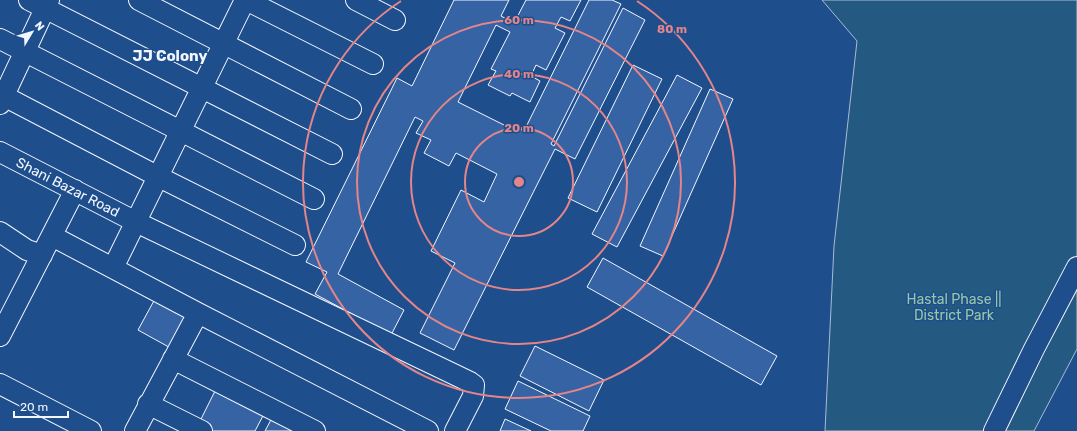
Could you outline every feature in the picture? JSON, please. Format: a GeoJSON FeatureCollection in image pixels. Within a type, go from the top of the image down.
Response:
{"type":"FeatureCollection","features":[{"type":"Feature","properties":{"kind":"street"},"geometry":{"type":"LineString","coordinates":[[139,0],[351,109]]}},
{"type":"Feature","properties":{"kind":"street"},"geometry":{"type":"LineString","coordinates":[[113,268],[246,0],[373,64]]}},
{"type":"Feature","properties":{"kind":"street"},"geometry":{"type":"LineString","coordinates":[[356,0],[395,20]]}},
{"type":"Feature","properties":{"kind":"street"},"geometry":{"type":"LineString","coordinates":[[295,245],[1,98],[25,52],[41,3],[332,154]]}},
{"type":"Feature","properties":{"kind":"street"},"geometry":{"type":"LineString","coordinates":[[0,40],[314,199]]}},
{"type":"Feature","properties":{"kind":"street","name":"Shani Bazar Road"},"geometry":{"type":"LineString","coordinates":[[0,152],[136,222],[470,382],[474,385],[473,396],[455,431]]}},
{"type":"Feature","properties":{"kind":"street"},"geometry":{"type":"LineString","coordinates":[[0,336],[75,190]]}},
{"type":"Feature","properties":{"kind":"street"},"geometry":{"type":"LineString","coordinates":[[0,232],[27,250],[42,255]]}},
{"type":"Feature","properties":{"kind":"street"},"geometry":{"type":"LineString","coordinates":[[52,236],[428,431]]}},
{"type":"Feature","properties":{"kind":"street"},"geometry":{"type":"LineString","coordinates":[[994,431],[1034,349],[1077,267]]}},
{"type":"Feature","properties":{"kind":"street"},"geometry":{"type":"LineString","coordinates":[[134,431],[198,313]]}},
{"type":"Feature","properties":{"kind":"street"},"geometry":{"type":"LineString","coordinates":[[173,359],[315,431]]}},
{"type":"Feature","properties":{"kind":"street"},"geometry":{"type":"LineString","coordinates":[[0,384],[91,431]]}},
{"type":"Feature","properties":{"kind":"street"},"geometry":{"type":"LineString","coordinates":[[148,404],[202,431]]}},
{"type":"Feature","properties":{"kind":"green space","name":"Hastal Phase || District Park"},"geometry":{"type":"Polygon","coordinates":[[[822,0],[1077,0],[1077,349],[1034,431],[825,431],[834,246],[857,41],[822,0]]]}},
{"type":"Feature","properties":{"kind":"building"},"geometry":{"type":"Polygon","coordinates":[[[454,0],[509,0],[501,16],[514,23],[526,0],[581,0],[570,21],[561,17],[555,28],[565,33],[546,70],[536,65],[531,76],[540,81],[530,102],[512,93],[510,96],[488,85],[496,71],[491,69],[510,32],[496,25],[458,102],[518,132],[520,129],[524,131],[589,0],[612,0],[621,4],[551,144],[554,146],[623,8],[645,20],[575,159],[555,149],[454,350],[420,333],[455,263],[431,251],[461,190],[484,202],[497,174],[456,153],[449,166],[424,153],[431,140],[416,133],[423,121],[415,117],[338,274],[404,310],[391,335],[315,294],[327,272],[306,262],[397,78],[412,86],[454,0]]]}},
{"type":"Feature","properties":{"kind":"building"},"geometry":{"type":"Polygon","coordinates":[[[633,65],[662,79],[597,212],[568,198],[633,65]]]}},
{"type":"Feature","properties":{"kind":"building"},"geometry":{"type":"Polygon","coordinates":[[[677,75],[702,88],[617,247],[592,234],[677,75]]]}},
{"type":"Feature","properties":{"kind":"building"},"geometry":{"type":"Polygon","coordinates":[[[710,89],[733,99],[663,256],[640,246],[710,89]]]}},
{"type":"Feature","properties":{"kind":"building"},"geometry":{"type":"Polygon","coordinates":[[[603,258],[777,356],[761,385],[587,287],[603,258]]]}},
{"type":"Feature","properties":{"kind":"building"},"geometry":{"type":"Polygon","coordinates":[[[156,297],[194,318],[176,351],[138,330],[156,297]]]}},
{"type":"Feature","properties":{"kind":"building"},"geometry":{"type":"Polygon","coordinates":[[[535,346],[604,380],[589,411],[520,376],[535,346]]]}},
{"type":"Feature","properties":{"kind":"building"},"geometry":{"type":"Polygon","coordinates":[[[518,381],[590,416],[583,431],[551,431],[505,409],[518,381]]]}},
{"type":"Feature","properties":{"kind":"building"},"geometry":{"type":"Polygon","coordinates":[[[217,387],[265,412],[255,431],[209,431],[198,425],[217,387]]]}},
{"type":"Feature","properties":{"kind":"building"},"geometry":{"type":"Polygon","coordinates":[[[273,416],[293,426],[290,431],[265,431],[273,416]]]}},
{"type":"Feature","properties":{"kind":"building"},"geometry":{"type":"Polygon","coordinates":[[[505,419],[531,431],[500,431],[505,419]]]}},
{"type":"Feature","properties":{"kind":"district","name":"JJ Colony"},"geometry":{"type":"Point","coordinates":[170,56]}}]}
